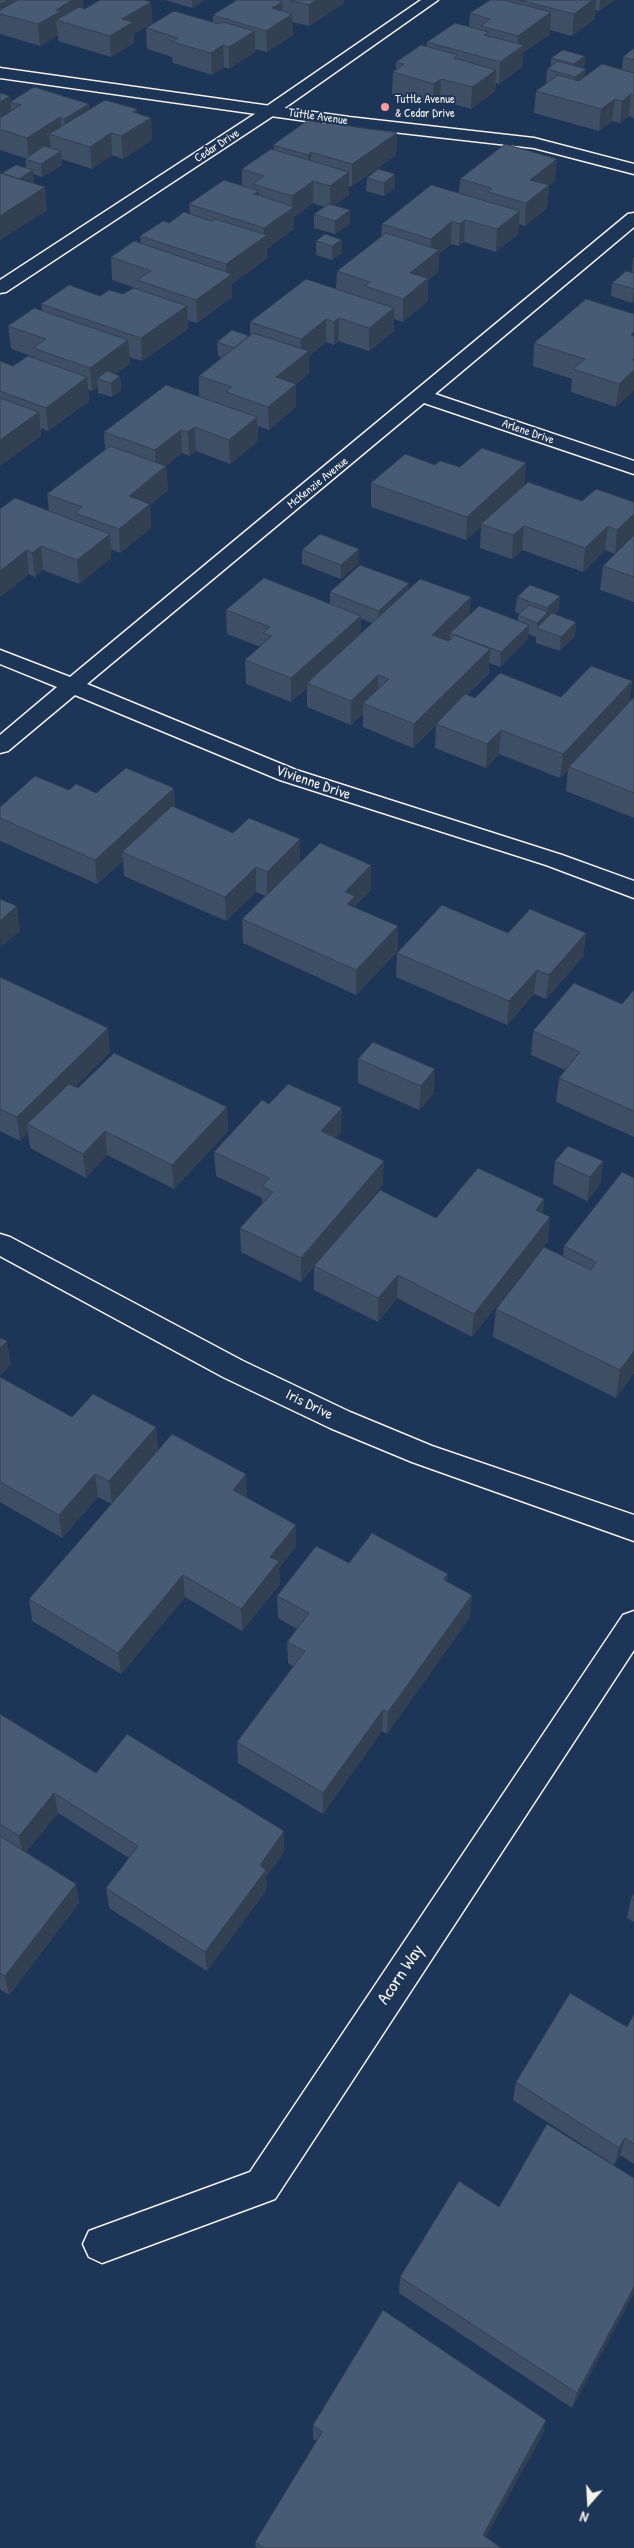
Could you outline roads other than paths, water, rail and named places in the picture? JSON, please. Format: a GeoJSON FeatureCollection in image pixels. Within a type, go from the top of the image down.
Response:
{"type":"FeatureCollection","features":[{"type":"Feature","properties":{"kind":"street","name":"Cedar Drive"},"geometry":{"type":"LineString","coordinates":[[0,288],[270,111],[431,0]]}},
{"type":"Feature","properties":{"kind":"street","name":"Tuttle Avenue"},"geometry":{"type":"LineString","coordinates":[[0,73],[270,111],[534,143],[634,169]]}},
{"type":"Feature","properties":{"kind":"street","name":"McKenzie Avenue"},"geometry":{"type":"LineString","coordinates":[[0,746],[423,396],[634,218]]}},
{"type":"Feature","properties":{"kind":"street","name":"Arlene Drive"},"geometry":{"type":"LineString","coordinates":[[423,396],[634,468]]}},
{"type":"Feature","properties":{"kind":"street","name":"Vivienne Drive"},"geometry":{"type":"LineString","coordinates":[[0,656],[288,775],[554,860],[634,890]]}},
{"type":"Feature","properties":{"kind":"street","name":"Iris Drive"},"geometry":{"type":"LineString","coordinates":[[0,1244],[234,1369],[340,1420],[422,1454],[634,1528]]}},
{"type":"Feature","properties":{"kind":"street","name":"Acorn Way"},"geometry":{"type":"LineString","coordinates":[[102,2244],[262,2186],[634,1624]]}},
{"type":"Feature","properties":{"kind":"place","name":"Tuttle Avenue & Cedar Drive"},"geometry":{"type":"Point","coordinates":[385,107]}}]}
